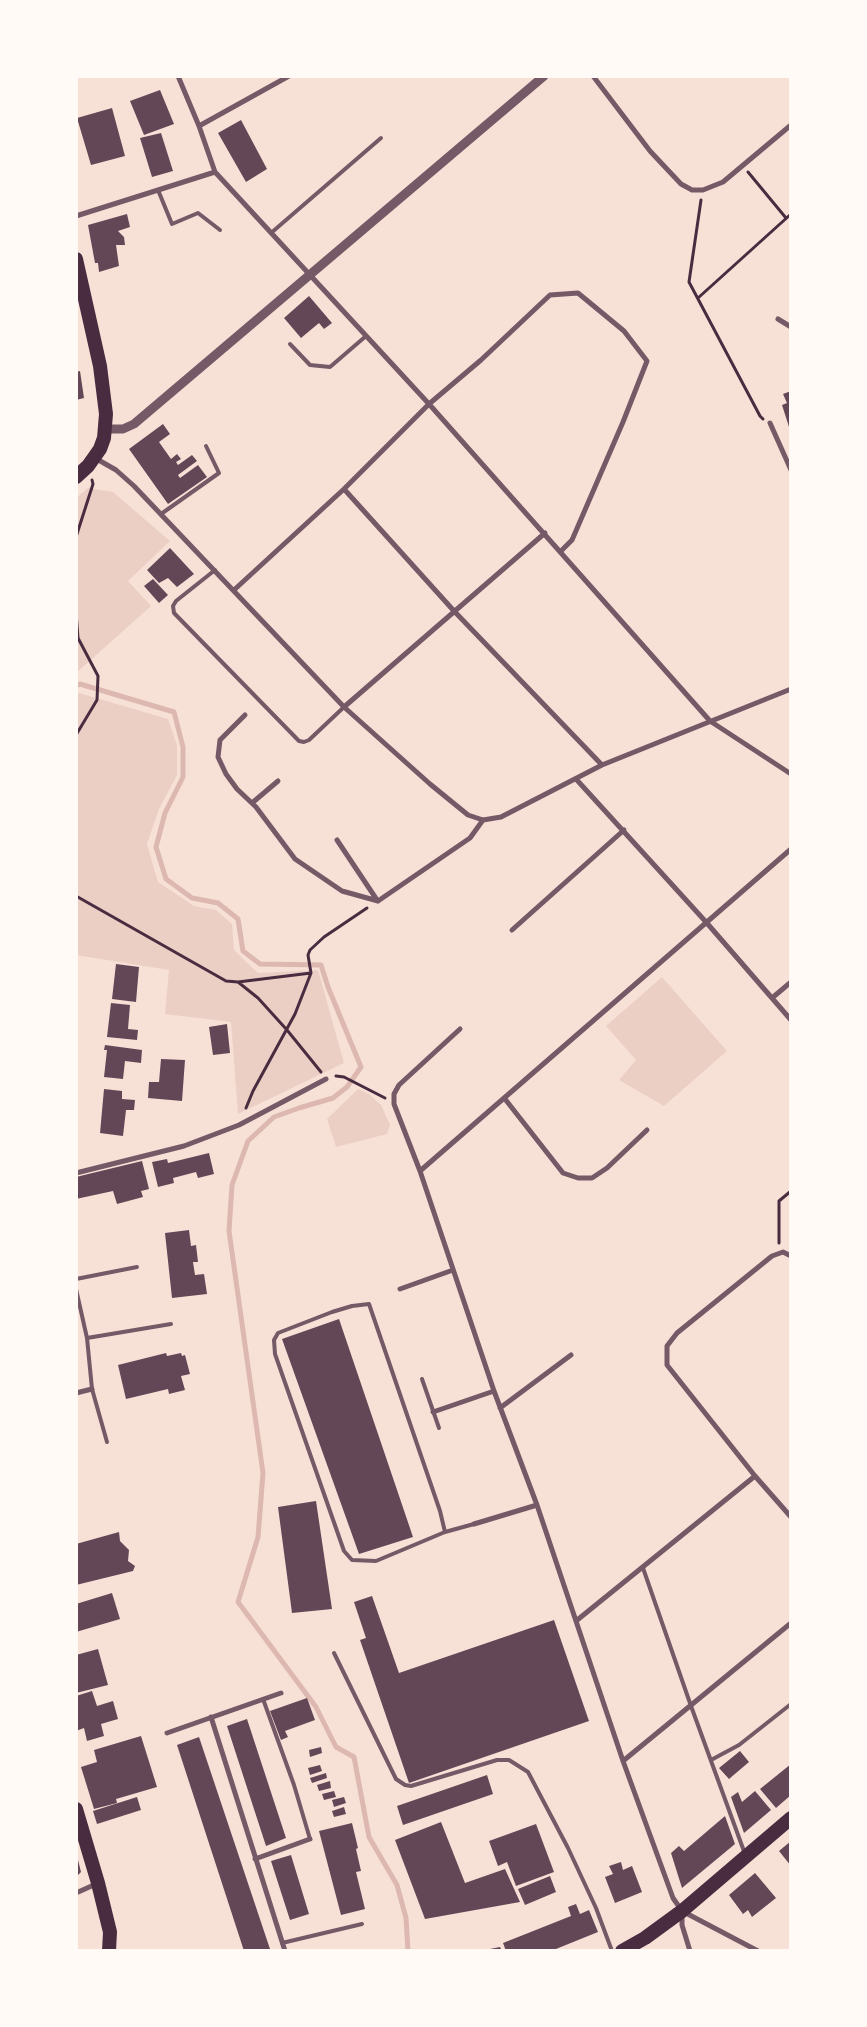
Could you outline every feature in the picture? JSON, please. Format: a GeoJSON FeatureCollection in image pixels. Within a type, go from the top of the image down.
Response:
{"type":"FeatureCollection","features":[{"type":"Feature","properties":{"kind":"highway"},"geometry":{"type":"LineString","coordinates":[[76,259],[100,366],[106,414],[105,429],[100,449],[91,462],[76,477]]}},
{"type":"Feature","properties":{"kind":"highway"},"geometry":{"type":"LineString","coordinates":[[76,1809],[98,1883],[114,1951]]}},
{"type":"Feature","properties":{"kind":"highway"},"geometry":{"type":"LineString","coordinates":[[622,1951],[645,1938],[682,1911],[791,1818]]}},
{"type":"Feature","properties":{"kind":"highway"},"geometry":{"type":"LineString","coordinates":[[109,1951],[110,1932]]}},
{"type":"Feature","properties":{"kind":"street"},"geometry":{"type":"LineString","coordinates":[[178,76],[199,126],[215,172],[429,404],[710,721],[791,774]]}},
{"type":"Feature","properties":{"kind":"street"},"geometry":{"type":"LineString","coordinates":[[199,126],[289,76]]}},
{"type":"Feature","properties":{"kind":"street"},"geometry":{"type":"LineString","coordinates":[[105,429],[123,429],[134,424],[544,76]]}},
{"type":"Feature","properties":{"kind":"street"},"geometry":{"type":"LineString","coordinates":[[593,76],[650,151],[681,184],[692,190],[703,190],[723,182],[791,125]]}},
{"type":"Feature","properties":{"kind":"street"},"geometry":{"type":"LineString","coordinates":[[76,216],[215,172]]}},
{"type":"Feature","properties":{"kind":"street"},"geometry":{"type":"LineString","coordinates":[[234,590],[344,489],[429,404],[481,360],[550,296],[578,292],[624,331],[647,361],[572,540],[561,551]]}},
{"type":"Feature","properties":{"kind":"street"},"geometry":{"type":"LineString","coordinates":[[778,319],[791,327]]}},
{"type":"Feature","properties":{"kind":"street"},"geometry":{"type":"LineString","coordinates":[[770,423],[791,470]]}},
{"type":"Feature","properties":{"kind":"street"},"geometry":{"type":"LineString","coordinates":[[91,462],[116,470],[161,514],[344,706],[430,784],[468,815],[483,820],[501,817],[602,765],[791,689]]}},
{"type":"Feature","properties":{"kind":"street"},"geometry":{"type":"LineString","coordinates":[[344,489],[454,611],[602,765]]}},
{"type":"Feature","properties":{"kind":"street"},"geometry":{"type":"LineString","coordinates":[[344,706],[545,533]]}},
{"type":"Feature","properties":{"kind":"street"},"geometry":{"type":"LineString","coordinates":[[245,715],[220,740],[218,757],[226,774],[237,789],[252,803],[295,860],[342,891],[378,901],[470,838],[483,820]]}},
{"type":"Feature","properties":{"kind":"street"},"geometry":{"type":"LineString","coordinates":[[576,779],[624,830],[791,1020]]}},
{"type":"Feature","properties":{"kind":"street"},"geometry":{"type":"LineString","coordinates":[[252,803],[278,781]]}},
{"type":"Feature","properties":{"kind":"street"},"geometry":{"type":"LineString","coordinates":[[512,930],[624,830]]}},
{"type":"Feature","properties":{"kind":"street"},"geometry":{"type":"LineString","coordinates":[[337,840],[378,901]]}},
{"type":"Feature","properties":{"kind":"street"},"geometry":{"type":"LineString","coordinates":[[420,1171],[791,849]]}},
{"type":"Feature","properties":{"kind":"street"},"geometry":{"type":"LineString","coordinates":[[772,998],[791,982]]}},
{"type":"Feature","properties":{"kind":"street"},"geometry":{"type":"LineString","coordinates":[[460,1029],[399,1085],[394,1094],[394,1104],[420,1171],[500,1408],[537,1505],[622,1761],[673,1898],[682,1911],[758,1951]]}},
{"type":"Feature","properties":{"kind":"street"},"geometry":{"type":"LineString","coordinates":[[76,1174],[184,1146],[239,1125],[326,1079]]}},
{"type":"Feature","properties":{"kind":"street"},"geometry":{"type":"LineString","coordinates":[[505,1099],[563,1173],[578,1178],[592,1178],[607,1168],[647,1130]]}},
{"type":"Feature","properties":{"kind":"street"},"geometry":{"type":"LineString","coordinates":[[791,1256],[783,1252],[772,1256],[677,1332],[667,1346],[667,1365],[755,1476],[791,1517]]}},
{"type":"Feature","properties":{"kind":"street"},"geometry":{"type":"LineString","coordinates":[[400,1289],[454,1270]]}},
{"type":"Feature","properties":{"kind":"street"},"geometry":{"type":"LineString","coordinates":[[500,1408],[571,1355]]}},
{"type":"Feature","properties":{"kind":"street"},"geometry":{"type":"LineString","coordinates":[[76,1393],[92,1389]]}},
{"type":"Feature","properties":{"kind":"street"},"geometry":{"type":"LineString","coordinates":[[433,1412],[494,1391]]}},
{"type":"Feature","properties":{"kind":"street"},"geometry":{"type":"LineString","coordinates":[[576,1622],[755,1476]]}},
{"type":"Feature","properties":{"kind":"street"},"geometry":{"type":"LineString","coordinates":[[474,1524],[537,1505]]}},
{"type":"Feature","properties":{"kind":"street"},"geometry":{"type":"LineString","coordinates":[[622,1761],[791,1623]]}},
{"type":"Feature","properties":{"kind":"street"},"geometry":{"type":"LineString","coordinates":[[167,1732],[282,1694]]}},
{"type":"Feature","properties":{"kind":"street"},"geometry":{"type":"LineString","coordinates":[[211,1717],[285,1951]]}},
{"type":"Feature","properties":{"kind":"street"},"geometry":{"type":"LineString","coordinates":[[255,1860],[310,1839]]}},
{"type":"Feature","properties":{"kind":"street"},"geometry":{"type":"LineString","coordinates":[[76,1893],[98,1883]]}},
{"type":"Feature","properties":{"kind":"street"},"geometry":{"type":"LineString","coordinates":[[682,1911],[682,1925],[690,1951]]}},
{"type":"Feature","properties":{"kind":"lane"},"geometry":{"type":"LineString","coordinates":[[271,233],[381,138]]}},
{"type":"Feature","properties":{"kind":"lane"},"geometry":{"type":"LineString","coordinates":[[158,190],[172,224],[198,213],[220,230]]}},
{"type":"Feature","properties":{"kind":"lane"},"geometry":{"type":"LineString","coordinates":[[290,344],[310,365],[330,367],[366,336]]}},
{"type":"Feature","properties":{"kind":"lane"},"geometry":{"type":"LineString","coordinates":[[161,514],[219,473],[206,446]]}},
{"type":"Feature","properties":{"kind":"lane"},"geometry":{"type":"LineString","coordinates":[[215,570],[176,600],[173,606],[174,613],[299,741],[309,740],[344,706]]}},
{"type":"Feature","properties":{"kind":"lane"},"geometry":{"type":"LineString","coordinates":[[76,1279],[137,1267]]}},
{"type":"Feature","properties":{"kind":"lane"},"geometry":{"type":"LineString","coordinates":[[76,1288],[87,1338],[92,1389],[107,1442]]}},
{"type":"Feature","properties":{"kind":"lane"},"geometry":{"type":"LineString","coordinates":[[445,1532],[440,1511],[370,1304],[332,1312],[278,1333],[274,1340],[275,1354],[344,1551],[352,1560],[376,1561],[445,1532],[474,1524]]}},
{"type":"Feature","properties":{"kind":"lane"},"geometry":{"type":"LineString","coordinates":[[87,1338],[171,1324]]}},
{"type":"Feature","properties":{"kind":"lane"},"geometry":{"type":"LineString","coordinates":[[422,1379],[439,1428]]}},
{"type":"Feature","properties":{"kind":"lane"},"geometry":{"type":"LineString","coordinates":[[643,1568],[746,1856]]}},
{"type":"Feature","properties":{"kind":"lane"},"geometry":{"type":"LineString","coordinates":[[334,1653],[396,1779],[405,1785],[411,1786],[497,1760],[509,1760],[528,1772],[568,1848],[596,1908],[612,1951]]}},
{"type":"Feature","properties":{"kind":"lane"},"geometry":{"type":"LineString","coordinates":[[263,1700],[294,1785],[310,1839]]}},
{"type":"Feature","properties":{"kind":"lane"},"geometry":{"type":"LineString","coordinates":[[711,1760],[739,1745],[791,1704]]}},
{"type":"Feature","properties":{"kind":"lane"},"geometry":{"type":"LineString","coordinates":[[282,1943],[362,1924]]}},
{"type":"Feature","properties":{"kind":"path"},"geometry":{"type":"LineString","coordinates":[[743,165],[786,218]]}},
{"type":"Feature","properties":{"kind":"path"},"geometry":{"type":"LineString","coordinates":[[703,190],[690,282],[760,416],[770,423]]}},
{"type":"Feature","properties":{"kind":"path"},"geometry":{"type":"LineString","coordinates":[[698,298],[791,214]]}},
{"type":"Feature","properties":{"kind":"path"},"geometry":{"type":"LineString","coordinates":[[76,537],[93,484],[91,462]]}},
{"type":"Feature","properties":{"kind":"path"},"geometry":{"type":"LineString","coordinates":[[76,612],[78,638],[98,676],[97,700],[76,735]]}},
{"type":"Feature","properties":{"kind":"path"},"geometry":{"type":"LineString","coordinates":[[76,896],[226,981],[238,982],[311,973]]}},
{"type":"Feature","properties":{"kind":"path"},"geometry":{"type":"LineString","coordinates":[[239,1125],[253,1091],[287,1030],[311,973],[308,955],[324,936],[378,901]]}},
{"type":"Feature","properties":{"kind":"path"},"geometry":{"type":"LineString","coordinates":[[238,982],[258,998],[287,1030],[326,1079]]}},
{"type":"Feature","properties":{"kind":"path"},"geometry":{"type":"LineString","coordinates":[[344,1077],[361,1084],[394,1104]]}},
{"type":"Feature","properties":{"kind":"path"},"geometry":{"type":"LineString","coordinates":[[778,1254],[779,1201],[791,1191]]}},
{"type":"Feature","properties":{"kind":"shaded area"},"geometry":{"type":"Polygon","coordinates":[[[88,488],[113,492],[170,541],[128,581],[151,606],[76,673],[76,498],[88,488]]]}},
{"type":"Feature","properties":{"kind":"shaded area"},"geometry":{"type":"Polygon","coordinates":[[[79,693],[168,719],[177,745],[177,775],[159,809],[147,844],[158,882],[194,906],[216,910],[232,924],[234,950],[258,973],[318,970],[344,1063],[238,1114],[231,1022],[165,1014],[169,970],[76,955],[76,697],[79,693]]]}},
{"type":"Feature","properties":{"kind":"shaded area"},"geometry":{"type":"Polygon","coordinates":[[[662,977],[727,1051],[664,1106],[619,1080],[636,1060],[606,1026],[662,977]]]}},
{"type":"Feature","properties":{"kind":"shaded area"},"geometry":{"type":"Polygon","coordinates":[[[358,1089],[369,1094],[381,1105],[390,1125],[387,1134],[336,1147],[327,1119],[358,1089]]]}},
{"type":"Feature","properties":{"kind":"building"},"geometry":{"type":"Polygon","coordinates":[[[160,90],[174,124],[144,135],[130,101],[160,90]]]}},
{"type":"Feature","properties":{"kind":"building"},"geometry":{"type":"Polygon","coordinates":[[[112,108],[125,156],[91,165],[77,118],[112,108]]]}},
{"type":"Feature","properties":{"kind":"building"},"geometry":{"type":"Polygon","coordinates":[[[241,120],[267,169],[246,182],[218,133],[241,120]]]}},
{"type":"Feature","properties":{"kind":"building"},"geometry":{"type":"Polygon","coordinates":[[[161,133],[173,171],[152,177],[140,138],[161,133]]]}},
{"type":"Feature","properties":{"kind":"building"},"geometry":{"type":"Polygon","coordinates":[[[127,214],[130,227],[118,231],[124,237],[125,245],[116,245],[119,266],[99,272],[98,263],[95,263],[88,225],[127,214]]]}},
{"type":"Feature","properties":{"kind":"building"},"geometry":{"type":"Polygon","coordinates":[[[309,296],[332,323],[324,329],[319,323],[301,338],[284,318],[309,296]]]}},
{"type":"Feature","properties":{"kind":"building"},"geometry":{"type":"Polygon","coordinates":[[[80,371],[84,398],[76,400],[76,372],[80,371]]]}},
{"type":"Feature","properties":{"kind":"building"},"geometry":{"type":"Polygon","coordinates":[[[791,391],[790,430],[782,405],[787,403],[783,394],[791,391]]]}},
{"type":"Feature","properties":{"kind":"building"},"geometry":{"type":"Polygon","coordinates":[[[163,424],[170,434],[159,442],[171,459],[177,454],[181,459],[176,462],[178,465],[192,455],[197,461],[178,475],[180,478],[198,465],[207,477],[168,504],[129,449],[163,424]]]}},
{"type":"Feature","properties":{"kind":"building"},"geometry":{"type":"Polygon","coordinates":[[[170,548],[194,574],[177,587],[168,578],[159,583],[147,570],[170,548]]]}},
{"type":"Feature","properties":{"kind":"building"},"geometry":{"type":"Polygon","coordinates":[[[153,579],[168,595],[159,603],[144,586],[153,579]]]}},
{"type":"Feature","properties":{"kind":"building"},"geometry":{"type":"Polygon","coordinates":[[[116,964],[139,967],[136,1002],[112,999],[116,964]]]}},
{"type":"Feature","properties":{"kind":"building"},"geometry":{"type":"Polygon","coordinates":[[[111,1003],[130,1005],[128,1029],[138,1030],[137,1040],[107,1037],[111,1003]]]}},
{"type":"Feature","properties":{"kind":"building"},"geometry":{"type":"Polygon","coordinates":[[[227,1024],[230,1053],[213,1055],[209,1027],[227,1024]]]}},
{"type":"Feature","properties":{"kind":"building"},"geometry":{"type":"Polygon","coordinates":[[[105,1045],[142,1050],[141,1063],[125,1061],[123,1079],[104,1077],[107,1050],[104,1050],[105,1045]]]}},
{"type":"Feature","properties":{"kind":"building"},"geometry":{"type":"Polygon","coordinates":[[[161,1059],[185,1060],[182,1101],[148,1098],[149,1082],[159,1082],[161,1059]]]}},
{"type":"Feature","properties":{"kind":"building"},"geometry":{"type":"Polygon","coordinates":[[[104,1089],[122,1091],[122,1099],[135,1100],[134,1110],[126,1110],[123,1136],[100,1133],[104,1089]]]}},
{"type":"Feature","properties":{"kind":"building"},"geometry":{"type":"Polygon","coordinates":[[[209,1153],[214,1174],[198,1178],[196,1172],[173,1178],[174,1183],[158,1187],[152,1162],[167,1159],[168,1163],[209,1153]]]}},
{"type":"Feature","properties":{"kind":"building"},"geometry":{"type":"Polygon","coordinates":[[[142,1161],[149,1189],[141,1191],[143,1197],[117,1204],[113,1191],[76,1199],[76,1177],[142,1161]]]}},
{"type":"Feature","properties":{"kind":"building"},"geometry":{"type":"Polygon","coordinates":[[[189,1230],[191,1246],[196,1245],[198,1262],[193,1262],[195,1275],[204,1274],[207,1294],[172,1298],[165,1233],[189,1230]]]}},
{"type":"Feature","properties":{"kind":"building"},"geometry":{"type":"Polygon","coordinates":[[[339,1319],[413,1537],[359,1554],[282,1339],[339,1319]]]}},
{"type":"Feature","properties":{"kind":"building"},"geometry":{"type":"Polygon","coordinates":[[[166,1353],[167,1356],[181,1353],[182,1356],[185,1355],[190,1374],[181,1376],[185,1390],[169,1394],[168,1389],[126,1399],[118,1365],[166,1353]]]}},
{"type":"Feature","properties":{"kind":"building"},"geometry":{"type":"Polygon","coordinates":[[[316,1501],[332,1609],[292,1613],[278,1507],[316,1501]]]}},
{"type":"Feature","properties":{"kind":"building"},"geometry":{"type":"Polygon","coordinates":[[[119,1532],[120,1541],[129,1550],[128,1561],[135,1566],[133,1571],[76,1585],[76,1544],[119,1532]]]}},
{"type":"Feature","properties":{"kind":"building"},"geometry":{"type":"Polygon","coordinates":[[[112,1593],[120,1619],[76,1632],[76,1604],[112,1593]]]}},
{"type":"Feature","properties":{"kind":"building"},"geometry":{"type":"Polygon","coordinates":[[[372,1596],[399,1673],[554,1620],[589,1721],[409,1783],[360,1640],[366,1638],[354,1602],[372,1596]]]}},
{"type":"Feature","properties":{"kind":"building"},"geometry":{"type":"Polygon","coordinates":[[[98,1649],[108,1685],[76,1693],[76,1655],[98,1649]]]}},
{"type":"Feature","properties":{"kind":"building"},"geometry":{"type":"Polygon","coordinates":[[[92,1691],[97,1706],[113,1701],[118,1719],[101,1724],[104,1736],[87,1741],[84,1728],[76,1731],[76,1696],[92,1691]]]}},
{"type":"Feature","properties":{"kind":"building"},"geometry":{"type":"Polygon","coordinates":[[[307,1698],[315,1720],[285,1731],[288,1737],[281,1740],[270,1711],[307,1698]]]}},
{"type":"Feature","properties":{"kind":"building"},"geometry":{"type":"Polygon","coordinates":[[[247,1719],[286,1838],[266,1846],[227,1726],[247,1719]]]}},
{"type":"Feature","properties":{"kind":"building"},"geometry":{"type":"Polygon","coordinates":[[[141,1736],[157,1787],[116,1799],[117,1803],[94,1809],[81,1767],[97,1762],[94,1750],[141,1736]]]}},
{"type":"Feature","properties":{"kind":"building"},"geometry":{"type":"Polygon","coordinates":[[[199,1737],[270,1949],[244,1951],[177,1745],[199,1737]]]}},
{"type":"Feature","properties":{"kind":"building"},"geometry":{"type":"Polygon","coordinates":[[[321,1747],[322,1753],[310,1757],[309,1750],[321,1747]]]}},
{"type":"Feature","properties":{"kind":"building"},"geometry":{"type":"Polygon","coordinates":[[[740,1751],[749,1762],[729,1779],[719,1768],[740,1751]]]}},
{"type":"Feature","properties":{"kind":"building"},"geometry":{"type":"Polygon","coordinates":[[[791,1764],[791,1795],[776,1808],[760,1789],[791,1764]]]}},
{"type":"Feature","properties":{"kind":"building"},"geometry":{"type":"Polygon","coordinates":[[[320,1765],[322,1771],[310,1775],[308,1768],[320,1765]]]}},
{"type":"Feature","properties":{"kind":"building"},"geometry":{"type":"Polygon","coordinates":[[[326,1773],[327,1778],[312,1783],[310,1778],[326,1773]]]}},
{"type":"Feature","properties":{"kind":"building"},"geometry":{"type":"Polygon","coordinates":[[[487,1775],[493,1794],[403,1825],[397,1806],[487,1775]]]}},
{"type":"Feature","properties":{"kind":"building"},"geometry":{"type":"Polygon","coordinates":[[[330,1781],[331,1788],[319,1791],[317,1785],[330,1781]]]}},
{"type":"Feature","properties":{"kind":"building"},"geometry":{"type":"Polygon","coordinates":[[[334,1791],[336,1797],[324,1800],[322,1794],[334,1791]]]}},
{"type":"Feature","properties":{"kind":"building"},"geometry":{"type":"Polygon","coordinates":[[[755,1791],[771,1810],[744,1833],[731,1797],[738,1792],[742,1802],[755,1791]]]}},
{"type":"Feature","properties":{"kind":"building"},"geometry":{"type":"Polygon","coordinates":[[[137,1797],[141,1810],[97,1824],[93,1811],[137,1797]]]}},
{"type":"Feature","properties":{"kind":"building"},"geometry":{"type":"Polygon","coordinates":[[[344,1797],[346,1803],[334,1807],[332,1800],[344,1797]]]}},
{"type":"Feature","properties":{"kind":"building"},"geometry":{"type":"Polygon","coordinates":[[[344,1807],[346,1814],[334,1817],[332,1811],[344,1807]]]}},
{"type":"Feature","properties":{"kind":"building"},"geometry":{"type":"Polygon","coordinates":[[[725,1816],[735,1844],[682,1888],[671,1853],[679,1846],[684,1851],[725,1816]]]}},
{"type":"Feature","properties":{"kind":"building"},"geometry":{"type":"Polygon","coordinates":[[[441,1822],[465,1883],[505,1869],[520,1902],[425,1919],[395,1840],[441,1822]]]}},
{"type":"Feature","properties":{"kind":"building"},"geometry":{"type":"Polygon","coordinates":[[[352,1823],[361,1871],[356,1872],[365,1909],[341,1915],[319,1831],[352,1823]]]}},
{"type":"Feature","properties":{"kind":"building"},"geometry":{"type":"Polygon","coordinates":[[[536,1824],[554,1872],[516,1886],[507,1862],[498,1866],[489,1841],[536,1824]]]}},
{"type":"Feature","properties":{"kind":"building"},"geometry":{"type":"Polygon","coordinates":[[[791,1841],[791,1866],[779,1851],[791,1841]]]}},
{"type":"Feature","properties":{"kind":"building"},"geometry":{"type":"Polygon","coordinates":[[[291,1855],[309,1914],[290,1920],[271,1861],[291,1855]]]}},
{"type":"Feature","properties":{"kind":"building"},"geometry":{"type":"Polygon","coordinates":[[[78,1860],[81,1872],[76,1877],[76,1861],[78,1860]]]}},
{"type":"Feature","properties":{"kind":"building"},"geometry":{"type":"Polygon","coordinates":[[[621,1862],[623,1870],[632,1866],[642,1892],[615,1903],[605,1877],[613,1874],[609,1866],[621,1862]]]}},
{"type":"Feature","properties":{"kind":"building"},"geometry":{"type":"Polygon","coordinates":[[[755,1873],[776,1898],[752,1917],[748,1910],[743,1914],[729,1895],[755,1873]]]}},
{"type":"Feature","properties":{"kind":"building"},"geometry":{"type":"Polygon","coordinates":[[[550,1876],[556,1892],[525,1905],[518,1889],[550,1876]]]}},
{"type":"Feature","properties":{"kind":"building"},"geometry":{"type":"Polygon","coordinates":[[[576,1904],[580,1914],[589,1910],[598,1932],[551,1951],[506,1951],[503,1943],[571,1916],[568,1907],[576,1904]]]}},
{"type":"Feature","properties":{"kind":"building"},"geometry":{"type":"Polygon","coordinates":[[[500,1947],[502,1951],[490,1951],[490,1949],[500,1947]]]}},
{"type":"Feature","properties":{"kind":"waterway"},"geometry":{"type":"LineString","coordinates":[[76,686],[80,684],[174,712],[183,747],[183,777],[165,813],[156,847],[166,879],[192,898],[218,903],[238,919],[243,951],[260,964],[321,965],[328,987],[361,1067],[347,1087],[333,1098],[274,1117],[248,1141],[232,1185],[229,1231],[263,1473],[258,1537],[238,1602],[316,1707],[336,1747],[354,1757],[369,1837],[397,1885],[406,1918],[408,1951]]}}]}
